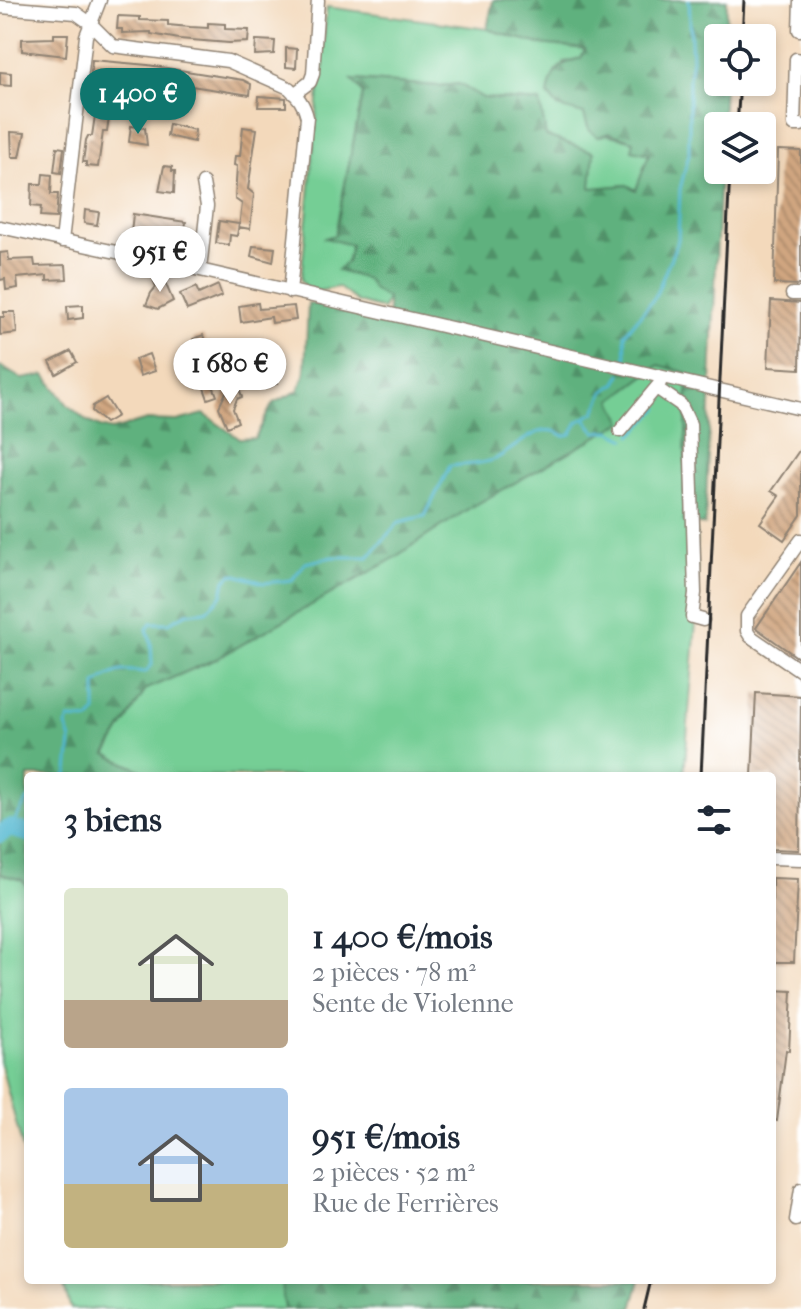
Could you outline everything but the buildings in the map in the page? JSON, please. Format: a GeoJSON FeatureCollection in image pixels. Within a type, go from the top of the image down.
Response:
{"type":"FeatureCollection","features":[{"type":"Feature","properties":{"kind":"street"},"geometry":{"type":"LineString","coordinates":[[62,241],[86,36],[100,0]]}},
{"type":"Feature","properties":{"kind":"street"},"geometry":{"type":"LineString","coordinates":[[294,94],[310,82],[313,74],[318,0]]}},
{"type":"Feature","properties":{"kind":"street"},"geometry":{"type":"LineString","coordinates":[[800,0],[801,30]]}},
{"type":"Feature","properties":{"kind":"street"},"geometry":{"type":"LineString","coordinates":[[0,7],[76,13],[113,46],[121,49],[228,61],[289,88],[305,107],[307,117],[290,292]]}},
{"type":"Feature","properties":{"kind":"street"},"geometry":{"type":"LineString","coordinates":[[801,60],[796,59],[794,125],[801,125]]}},
{"type":"Feature","properties":{"kind":"street"},"geometry":{"type":"LineString","coordinates":[[200,270],[207,206],[203,183]]}},
{"type":"Feature","properties":{"kind":"street"},"geometry":{"type":"LineString","coordinates":[[0,227],[200,270],[615,367],[660,382],[801,409]]}},
{"type":"Feature","properties":{"kind":"street"},"geometry":{"type":"LineString","coordinates":[[620,431],[660,382]]}},
{"type":"Feature","properties":{"kind":"street"},"geometry":{"type":"LineString","coordinates":[[660,382],[681,405],[690,424],[695,593],[692,617],[703,620]]}},
{"type":"Feature","properties":{"kind":"street"},"geometry":{"type":"LineString","coordinates":[[801,540],[747,616],[746,624],[750,636],[801,671]]}},
{"type":"Feature","properties":{"kind":"street"},"geometry":{"type":"LineString","coordinates":[[776,858],[801,859]]}},
{"type":"Feature","properties":{"kind":"street"},"geometry":{"type":"LineString","coordinates":[[796,1220],[801,1189]]}},
{"type":"Feature","properties":{"kind":"green space"},"geometry":{"type":"Polygon","coordinates":[[[493,0],[727,0],[726,24],[704,24],[704,96],[723,96],[723,112],[704,112],[704,184],[719,184],[705,525],[683,521],[688,373],[659,365],[612,400],[623,422],[468,509],[389,561],[216,659],[146,689],[106,754],[144,772],[24,772],[24,882],[0,874],[0,366],[22,379],[45,375],[68,405],[87,421],[100,427],[112,430],[147,420],[177,421],[204,414],[240,439],[255,438],[273,403],[298,391],[305,373],[308,303],[389,319],[387,298],[374,290],[367,279],[337,270],[347,262],[351,245],[325,238],[335,235],[363,93],[352,80],[439,86],[459,84],[483,98],[540,102],[546,136],[594,152],[591,188],[627,185],[636,190],[649,154],[632,150],[634,141],[609,133],[598,137],[589,130],[584,114],[558,107],[548,95],[557,70],[581,58],[585,49],[539,44],[487,29],[493,0]]]}},
{"type":"Feature","properties":{"kind":"green space"},"geometry":{"type":"Polygon","coordinates":[[[327,7],[487,29],[515,38],[586,49],[581,58],[564,62],[578,112],[584,114],[589,130],[634,141],[649,154],[636,190],[626,185],[590,189],[545,136],[539,102],[483,98],[459,84],[439,86],[353,80],[363,93],[335,235],[327,238],[351,245],[347,262],[338,271],[367,279],[374,290],[387,298],[383,309],[358,302],[338,287],[319,291],[307,289],[301,280],[327,7]]]}},
{"type":"Feature","properties":{"kind":"green space"},"geometry":{"type":"Polygon","coordinates":[[[659,365],[688,373],[683,521],[696,523],[698,596],[684,772],[144,772],[106,755],[146,689],[216,659],[389,561],[468,509],[622,422],[611,400],[659,365]]]}},
{"type":"Feature","properties":{"kind":"green space"},"geometry":{"type":"Polygon","coordinates":[[[0,874],[24,882],[24,1154],[0,1061],[0,874]]]}},
{"type":"Feature","properties":{"kind":"green space"},"geometry":{"type":"Polygon","coordinates":[[[63,1284],[282,1284],[286,1309],[71,1309],[63,1284]]]}},
{"type":"Feature","properties":{"kind":"green space"},"geometry":{"type":"Polygon","coordinates":[[[282,1284],[639,1284],[632,1309],[286,1309],[282,1284]]]}},
{"type":"Feature","properties":{"kind":"waterway"},"geometry":{"type":"LineString","coordinates":[[626,360],[625,334],[655,297],[678,240],[680,189],[689,154],[692,59],[689,0]]}},
{"type":"Feature","properties":{"kind":"waterway"},"geometry":{"type":"LineString","coordinates":[[68,772],[71,740],[66,726],[69,719],[89,720],[96,712],[96,684],[103,679],[119,672],[145,672],[152,665],[147,629],[151,623],[169,623],[187,613],[206,611],[222,595],[225,580],[233,574],[264,583],[292,580],[305,563],[332,557],[368,557],[399,522],[425,516],[450,466],[490,461],[538,432],[546,430],[564,436],[571,434],[578,422],[595,412],[604,392],[616,383],[621,374]]}},
{"type":"Feature","properties":{"kind":"waterway"},"geometry":{"type":"LineString","coordinates":[[632,435],[659,408]]}},
{"type":"Feature","properties":{"kind":"waterway"},"geometry":{"type":"LineString","coordinates":[[586,420],[596,432],[610,431],[626,439]]}},
{"type":"Feature","properties":{"kind":"waterway"},"geometry":{"type":"LineString","coordinates":[[10,828],[24,805]]}},
{"type":"Feature","properties":{"kind":"waterway"},"geometry":{"type":"LineString","coordinates":[[0,834],[10,828],[24,832]]}},
{"type":"Feature","properties":{"kind":"railway"},"geometry":{"type":"LineString","coordinates":[[743,24],[744,0]]}},
{"type":"Feature","properties":{"kind":"railway"},"geometry":{"type":"LineString","coordinates":[[738,112],[739,96]]}},
{"type":"Feature","properties":{"kind":"railway"},"geometry":{"type":"LineString","coordinates":[[701,772],[729,184]]}},
{"type":"Feature","properties":{"kind":"railway"},"geometry":{"type":"LineString","coordinates":[[644,1309],[650,1284]]}}]}
